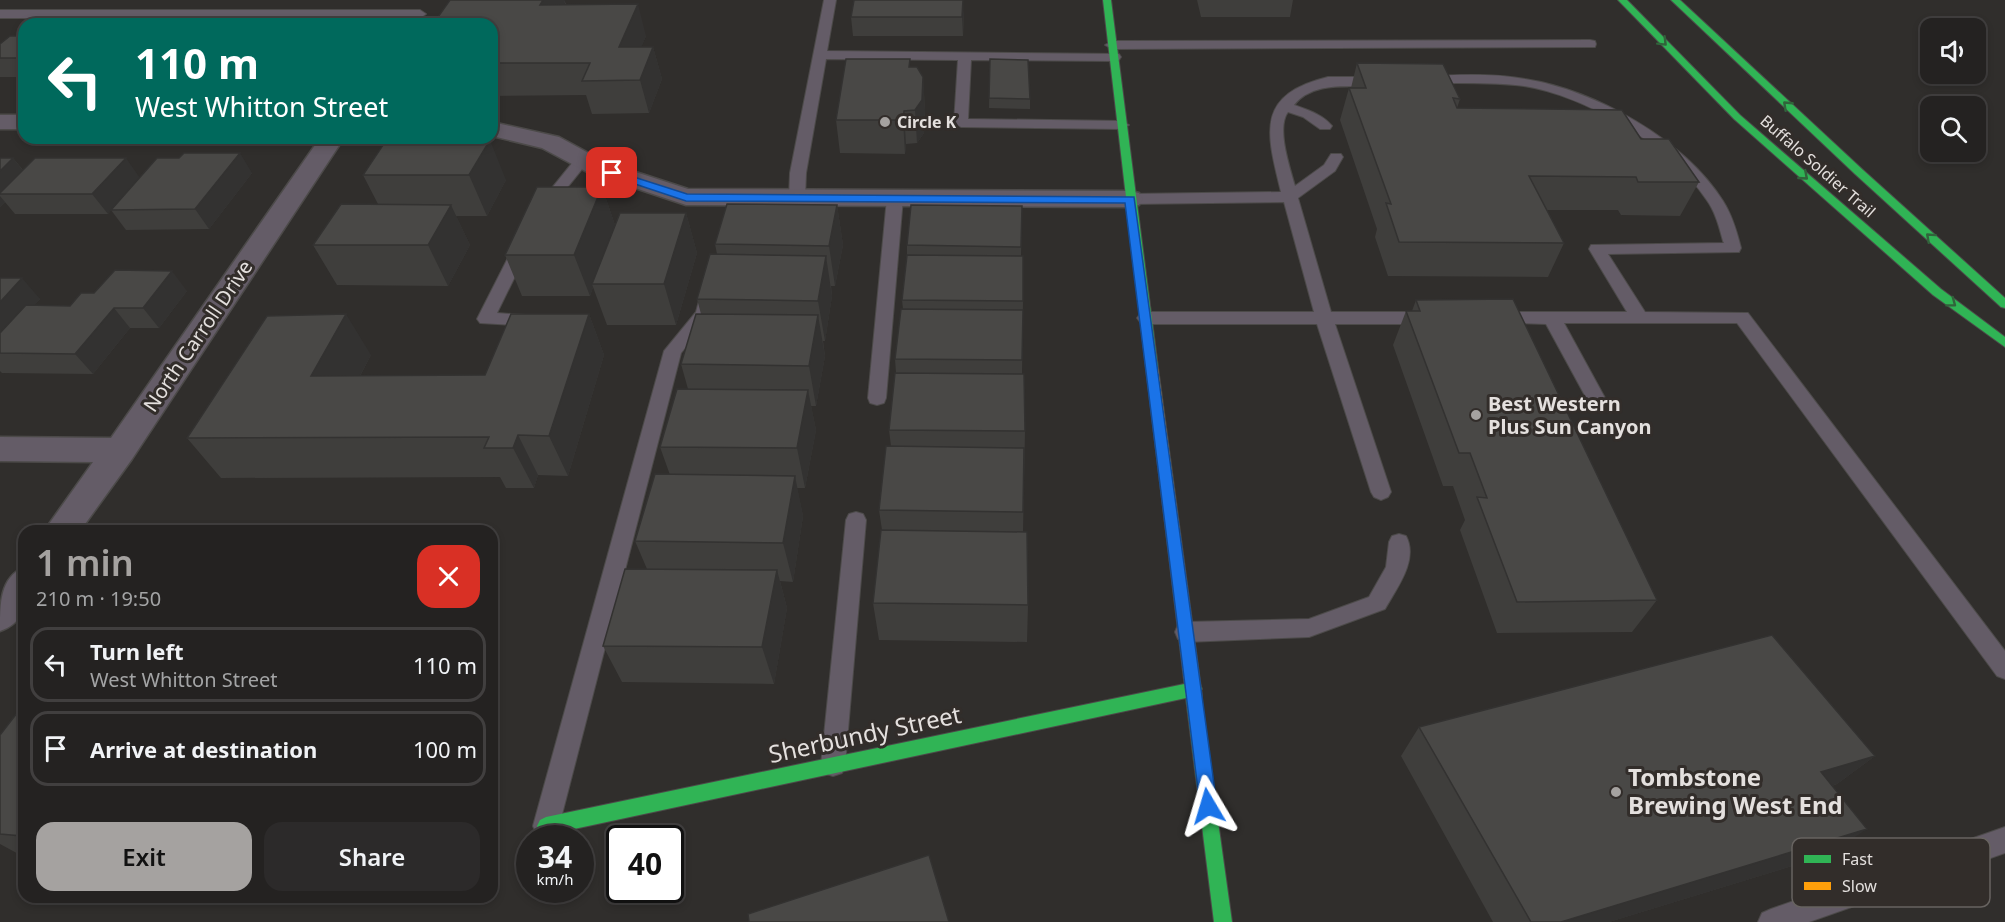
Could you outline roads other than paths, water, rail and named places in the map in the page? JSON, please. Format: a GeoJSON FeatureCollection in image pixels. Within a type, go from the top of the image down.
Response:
{"type":"FeatureCollection","features":[{"type":"Feature","properties":{"kind":"street"},"geometry":{"type":"LineString","coordinates":[[1107,0],[1130,199],[1223,922]]}},
{"type":"Feature","properties":{"kind":"street","name":"Buffalo Soldier Trail"},"geometry":{"type":"LineString","coordinates":[[1622,0],[1737,117],[1937,292],[2005,344]]}},
{"type":"Feature","properties":{"kind":"street","name":"Buffalo Soldier Trail"},"geometry":{"type":"LineString","coordinates":[[1675,0],[1859,172],[2005,304]]}},
{"type":"Feature","properties":{"kind":"street"},"geometry":{"type":"LineString","coordinates":[[0,122],[18,122]]}},
{"type":"Feature","properties":{"kind":"street"},"geometry":{"type":"LineString","coordinates":[[498,130],[550,142],[596,168],[728,209],[797,198],[1130,199]]}},
{"type":"Feature","properties":{"kind":"street","name":"North Carroll Drive"},"geometry":{"type":"LineString","coordinates":[[65,525],[120,450],[328,144]]}},
{"type":"Feature","properties":{"kind":"street"},"geometry":{"type":"LineString","coordinates":[[0,449],[120,450]]}},
{"type":"Feature","properties":{"kind":"street"},"geometry":{"type":"LineString","coordinates":[[0,615],[18,590]]}},
{"type":"Feature","properties":{"kind":"street","name":"Sherbundy Street"},"geometry":{"type":"LineString","coordinates":[[551,825],[1194,689]]}},
{"type":"Feature","properties":{"kind":"lane"},"geometry":{"type":"LineString","coordinates":[[417,18],[430,0]]}},
{"type":"Feature","properties":{"kind":"lane"},"geometry":{"type":"LineString","coordinates":[[797,198],[798,173],[830,0]]}},
{"type":"Feature","properties":{"kind":"lane"},"geometry":{"type":"LineString","coordinates":[[0,14],[333,18]]}},
{"type":"Feature","properties":{"kind":"lane"},"geometry":{"type":"LineString","coordinates":[[820,55],[965,57],[1113,51],[1590,44]]}},
{"type":"Feature","properties":{"kind":"lane"},"geometry":{"type":"LineString","coordinates":[[965,57],[961,123],[1122,125]]}},
{"type":"Feature","properties":{"kind":"lane"},"geometry":{"type":"LineString","coordinates":[[1411,80],[1494,79],[1538,86],[1585,99],[1622,119],[1677,158],[1711,193],[1728,229],[1733,248],[1597,249],[1640,318]]}},
{"type":"Feature","properties":{"kind":"lane"},"geometry":{"type":"LineString","coordinates":[[1381,492],[1323,318],[1276,140],[1278,116],[1294,96],[1328,81],[1387,80]]}},
{"type":"Feature","properties":{"kind":"lane"},"geometry":{"type":"LineString","coordinates":[[1285,107],[1308,114],[1325,126]]}},
{"type":"Feature","properties":{"kind":"lane"},"geometry":{"type":"LineString","coordinates":[[1130,199],[1290,197],[1330,168],[1336,157]]}},
{"type":"Feature","properties":{"kind":"lane"},"geometry":{"type":"LineString","coordinates":[[550,320],[486,319],[534,222],[582,160]]}},
{"type":"Feature","properties":{"kind":"lane"},"geometry":{"type":"LineString","coordinates":[[877,398],[895,198]]}},
{"type":"Feature","properties":{"kind":"lane"},"geometry":{"type":"LineString","coordinates":[[546,825],[673,351],[704,313],[709,290]]}},
{"type":"Feature","properties":{"kind":"lane"},"geometry":{"type":"LineString","coordinates":[[1484,318],[1742,317],[2005,669]]}},
{"type":"Feature","properties":{"kind":"lane"},"geometry":{"type":"LineString","coordinates":[[1146,318],[1449,318]]}},
{"type":"Feature","properties":{"kind":"lane"},"geometry":{"type":"LineString","coordinates":[[1552,318],[1596,398]]}},
{"type":"Feature","properties":{"kind":"lane"},"geometry":{"type":"LineString","coordinates":[[833,765],[856,520]]}},
{"type":"Feature","properties":{"kind":"lane"},"geometry":{"type":"LineString","coordinates":[[1186,632],[1309,628],[1377,603],[1397,568],[1399,542]]}},
{"type":"Feature","properties":{"kind":"lane"},"geometry":{"type":"LineString","coordinates":[[1990,845],[2005,840]]}},
{"type":"Feature","properties":{"kind":"lane"},"geometry":{"type":"LineString","coordinates":[[1771,922],[1814,907]]}},
{"type":"Feature","properties":{"kind":"place","name":"Circle K"},"geometry":{"type":"Point","coordinates":[885,122]}},
{"type":"Feature","properties":{"kind":"place","name":"Best Western Plus Sun Canyon"},"geometry":{"type":"Point","coordinates":[1476,415]}},
{"type":"Feature","properties":{"kind":"place","name":"Tombstone Brewing West End"},"geometry":{"type":"Point","coordinates":[1616,792]}}]}
